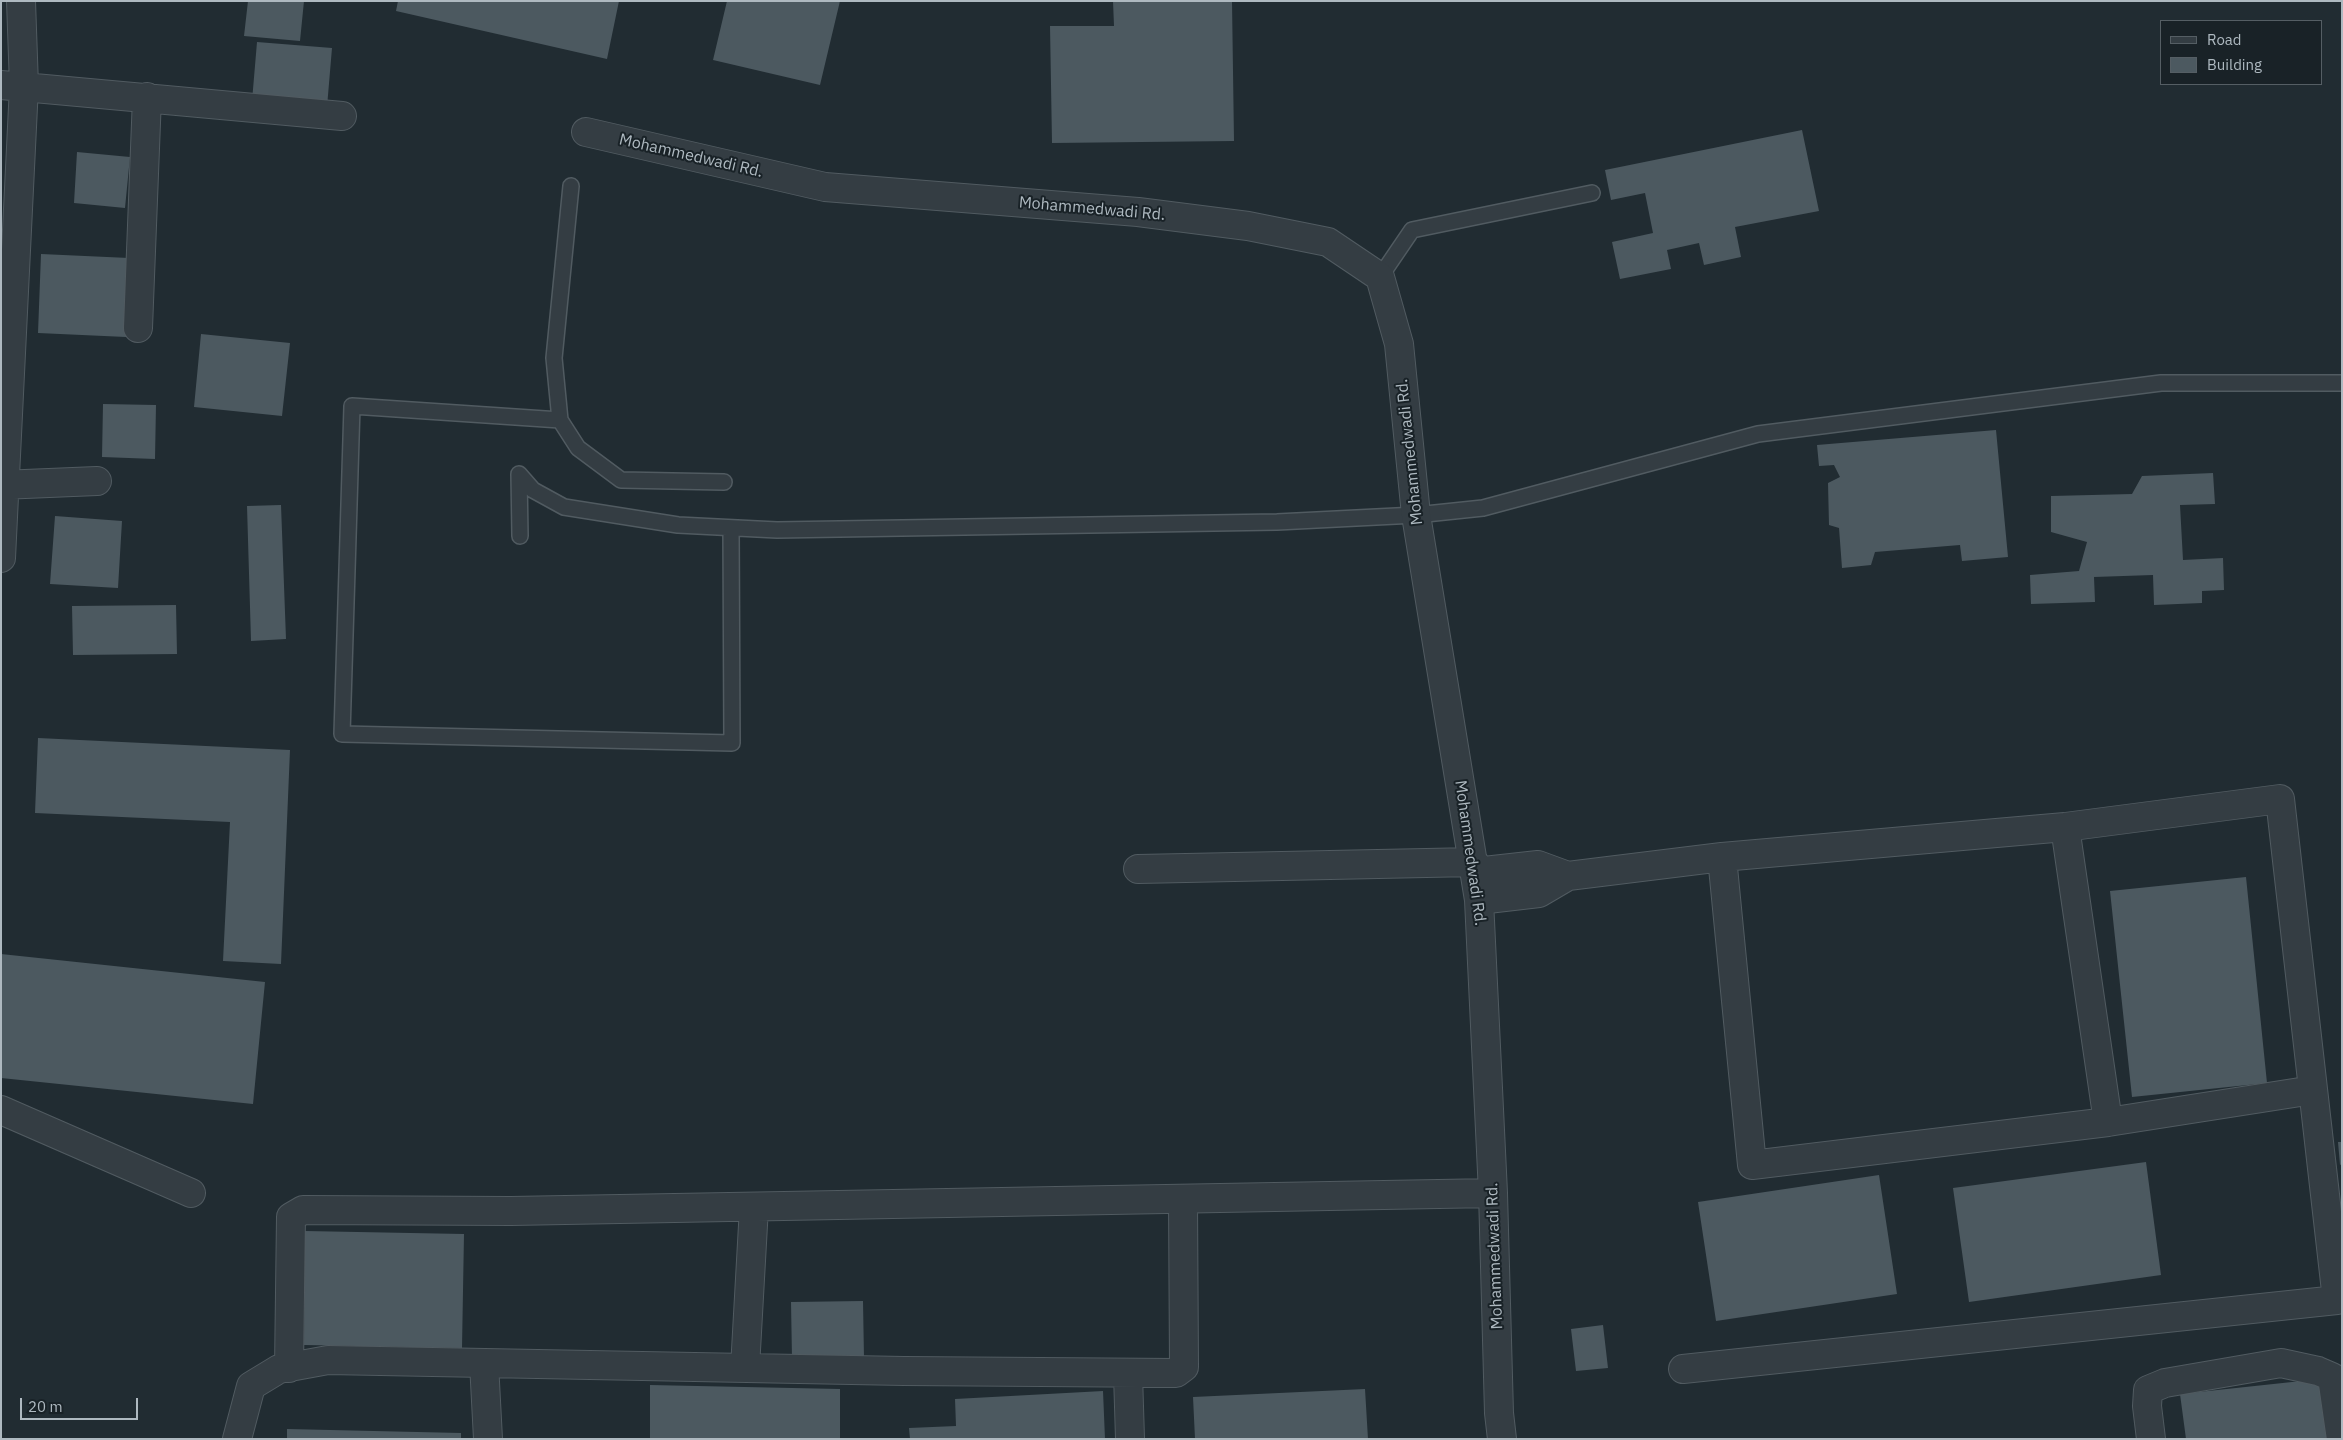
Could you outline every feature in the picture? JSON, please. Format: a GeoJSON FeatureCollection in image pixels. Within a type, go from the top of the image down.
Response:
{"type":"FeatureCollection","features":[{"type":"Feature","properties":{"kind":"street"},"geometry":{"type":"LineString","coordinates":[[1,558],[13,86],[21,1]]}},
{"type":"Feature","properties":{"kind":"street"},"geometry":{"type":"LineString","coordinates":[[13,86],[342,116]]}},
{"type":"Feature","properties":{"kind":"street"},"geometry":{"type":"LineString","coordinates":[[138,328],[147,97]]}},
{"type":"Feature","properties":{"kind":"street","name":"Mohammedwadi Rd."},"geometry":{"type":"LineString","coordinates":[[586,132],[825,187],[1138,212],[1248,226],[1328,242],[1380,276],[1399,344],[1416,514],[1479,900],[1493,1194],[1499,1413],[1502,1439]]}},
{"type":"Feature","properties":{"kind":"street"},"geometry":{"type":"LineString","coordinates":[[3,485],[97,481]]}},
{"type":"Feature","properties":{"kind":"street"},"geometry":{"type":"LineString","coordinates":[[1479,900],[1539,893],[1568,876],[1722,857],[2065,827],[2280,798],[2337,1300],[1683,1369]]}},
{"type":"Feature","properties":{"kind":"street"},"geometry":{"type":"LineString","coordinates":[[2065,827],[2108,1122]]}},
{"type":"Feature","properties":{"kind":"street"},"geometry":{"type":"LineString","coordinates":[[1722,857],[1752,1165],[2108,1122],[2313,1090]]}},
{"type":"Feature","properties":{"kind":"street"},"geometry":{"type":"LineString","coordinates":[[1138,869],[1538,865],[1568,876]]}},
{"type":"Feature","properties":{"kind":"street"},"geometry":{"type":"LineString","coordinates":[[1,1110],[191,1193]]}},
{"type":"Feature","properties":{"kind":"street"},"geometry":{"type":"LineString","coordinates":[[289,1368],[291,1217],[303,1210],[511,1211],[1493,1194]]}},
{"type":"Feature","properties":{"kind":"street"},"geometry":{"type":"LineString","coordinates":[[237,1439],[251,1386],[279,1369],[328,1360],[1128,1374],[1176,1373],[1184,1367],[1183,1200]]}},
{"type":"Feature","properties":{"kind":"street"},"geometry":{"type":"LineString","coordinates":[[744,1368],[754,1207]]}},
{"type":"Feature","properties":{"kind":"street"},"geometry":{"type":"LineString","coordinates":[[484,1363],[488,1439]]}},
{"type":"Feature","properties":{"kind":"street"},"geometry":{"type":"LineString","coordinates":[[2151,1439],[2146,1406],[2148,1390],[2165,1383],[2281,1363],[2318,1371],[2332,1377],[2341,1439]]}},
{"type":"Feature","properties":{"kind":"street"},"geometry":{"type":"LineString","coordinates":[[1128,1374],[1130,1439]]}},
{"type":"Feature","properties":{"kind":"lane"},"geometry":{"type":"LineString","coordinates":[[571,186],[554,358],[560,420],[578,448],[622,480],[724,482]]}},
{"type":"Feature","properties":{"kind":"lane"},"geometry":{"type":"LineString","coordinates":[[1380,276],[1412,230],[1592,193]]}},
{"type":"Feature","properties":{"kind":"lane"},"geometry":{"type":"LineString","coordinates":[[520,536],[519,474],[533,490],[564,507],[678,525],[777,530],[1277,522],[1483,508],[1758,434],[2161,383],[2342,383]]}},
{"type":"Feature","properties":{"kind":"lane"},"geometry":{"type":"LineString","coordinates":[[560,420],[352,406],[342,734],[732,743],[731,528]]}},
{"type":"Feature","properties":{"kind":"building"},"geometry":{"type":"Polygon","coordinates":[[[248,1],[304,1],[300,41],[244,36],[248,1]]]}},
{"type":"Feature","properties":{"kind":"building"},"geometry":{"type":"Polygon","coordinates":[[[398,1],[619,1],[607,59],[396,11],[398,1]]]}},
{"type":"Feature","properties":{"kind":"building"},"geometry":{"type":"Polygon","coordinates":[[[727,1],[840,1],[820,85],[713,60],[727,1]]]}},
{"type":"Feature","properties":{"kind":"building"},"geometry":{"type":"Polygon","coordinates":[[[1113,1],[1232,1],[1234,141],[1052,143],[1050,26],[1114,26],[1113,1]]]}},
{"type":"Feature","properties":{"kind":"building"},"geometry":{"type":"Polygon","coordinates":[[[257,42],[332,48],[327,107],[252,101],[257,42]]]}},
{"type":"Feature","properties":{"kind":"building"},"geometry":{"type":"Polygon","coordinates":[[[1802,130],[1819,211],[1735,227],[1741,257],[1704,265],[1699,243],[1667,250],[1671,269],[1620,279],[1612,242],[1653,233],[1645,193],[1611,200],[1605,170],[1802,130]]]}},
{"type":"Feature","properties":{"kind":"building"},"geometry":{"type":"Polygon","coordinates":[[[77,152],[130,157],[125,208],[74,203],[77,152]]]}},
{"type":"Feature","properties":{"kind":"building"},"geometry":{"type":"Polygon","coordinates":[[[41,254],[129,258],[126,337],[38,333],[41,254]]]}},
{"type":"Feature","properties":{"kind":"building"},"geometry":{"type":"Polygon","coordinates":[[[201,334],[290,343],[282,416],[194,407],[201,334]]]}},
{"type":"Feature","properties":{"kind":"building"},"geometry":{"type":"Polygon","coordinates":[[[103,404],[156,405],[155,459],[102,457],[103,404]]]}},
{"type":"Feature","properties":{"kind":"building"},"geometry":{"type":"Polygon","coordinates":[[[1996,430],[2008,557],[1962,561],[1960,545],[1875,552],[1871,565],[1842,568],[1839,528],[1829,525],[1828,483],[1840,477],[1834,465],[1819,466],[1817,445],[1996,430]]]}},
{"type":"Feature","properties":{"kind":"building"},"geometry":{"type":"Polygon","coordinates":[[[2213,473],[2215,504],[2180,505],[2183,560],[2223,558],[2224,590],[2202,591],[2202,603],[2154,605],[2153,575],[2094,577],[2095,602],[2031,604],[2030,575],[2079,571],[2087,542],[2051,532],[2051,496],[2132,494],[2142,476],[2213,473]]]}},
{"type":"Feature","properties":{"kind":"building"},"geometry":{"type":"Polygon","coordinates":[[[281,505],[286,639],[251,641],[247,506],[281,505]]]}},
{"type":"Feature","properties":{"kind":"building"},"geometry":{"type":"Polygon","coordinates":[[[55,516],[122,521],[118,588],[50,584],[55,516]]]}},
{"type":"Feature","properties":{"kind":"building"},"geometry":{"type":"Polygon","coordinates":[[[176,605],[177,654],[73,655],[72,606],[176,605]]]}},
{"type":"Feature","properties":{"kind":"building"},"geometry":{"type":"Polygon","coordinates":[[[38,738],[290,750],[281,964],[223,961],[230,822],[35,813],[38,738]]]}},
{"type":"Feature","properties":{"kind":"building"},"geometry":{"type":"Polygon","coordinates":[[[2246,877],[2267,1083],[2132,1097],[2110,891],[2246,877]]]}},
{"type":"Feature","properties":{"kind":"building"},"geometry":{"type":"Polygon","coordinates":[[[1,954],[265,982],[253,1104],[1,1078],[1,954]]]}},
{"type":"Feature","properties":{"kind":"building"},"geometry":{"type":"Polygon","coordinates":[[[2338,1142],[2342,1142],[2342,1164],[2340,1165],[2338,1142]]]}},
{"type":"Feature","properties":{"kind":"building"},"geometry":{"type":"Polygon","coordinates":[[[2146,1162],[2161,1275],[1969,1302],[1953,1188],[2146,1162]]]}},
{"type":"Feature","properties":{"kind":"building"},"geometry":{"type":"Polygon","coordinates":[[[1879,1175],[1897,1294],[1716,1321],[1698,1202],[1879,1175]]]}},
{"type":"Feature","properties":{"kind":"building"},"geometry":{"type":"Polygon","coordinates":[[[305,1231],[464,1234],[462,1348],[304,1345],[305,1231]]]}},
{"type":"Feature","properties":{"kind":"building"},"geometry":{"type":"Polygon","coordinates":[[[863,1301],[864,1358],[792,1359],[791,1302],[863,1301]]]}},
{"type":"Feature","properties":{"kind":"building"},"geometry":{"type":"Polygon","coordinates":[[[1603,1325],[1608,1368],[1576,1371],[1571,1329],[1603,1325]]]}},
{"type":"Feature","properties":{"kind":"building"},"geometry":{"type":"Polygon","coordinates":[[[2320,1379],[2327,1439],[2186,1439],[2180,1394],[2320,1379]]]}},
{"type":"Feature","properties":{"kind":"building"},"geometry":{"type":"Polygon","coordinates":[[[650,1385],[840,1389],[840,1439],[650,1439],[650,1385]]]}},
{"type":"Feature","properties":{"kind":"building"},"geometry":{"type":"Polygon","coordinates":[[[1365,1389],[1368,1439],[1195,1439],[1193,1397],[1365,1389]]]}},
{"type":"Feature","properties":{"kind":"building"},"geometry":{"type":"Polygon","coordinates":[[[1103,1391],[1105,1439],[910,1439],[909,1428],[956,1426],[955,1399],[1103,1391]]]}},
{"type":"Feature","properties":{"kind":"building"},"geometry":{"type":"Polygon","coordinates":[[[287,1429],[461,1433],[461,1439],[287,1439],[287,1429]]]}}]}
